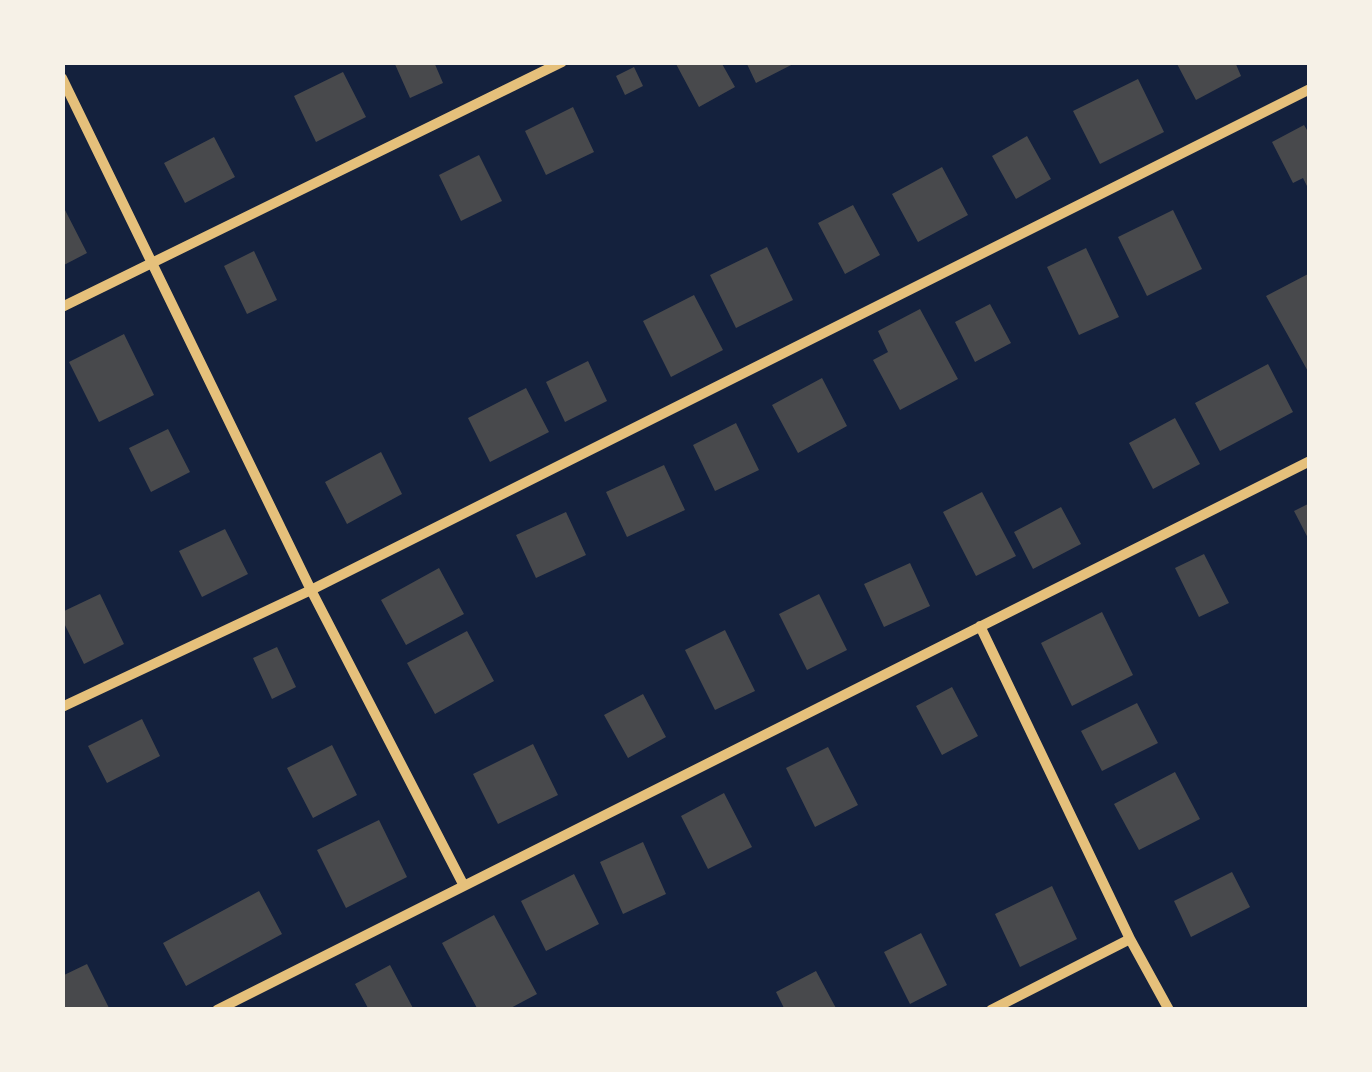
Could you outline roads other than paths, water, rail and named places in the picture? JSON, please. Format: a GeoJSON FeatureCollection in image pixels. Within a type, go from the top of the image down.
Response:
{"type":"FeatureCollection","features":[{"type":"Feature","properties":{"kind":"street"},"geometry":{"type":"LineString","coordinates":[[62,306],[562,62]]}},
{"type":"Feature","properties":{"kind":"street"},"geometry":{"type":"LineString","coordinates":[[62,78],[311,590],[463,884]]}},
{"type":"Feature","properties":{"kind":"street"},"geometry":{"type":"LineString","coordinates":[[62,707],[311,590],[1310,89]]}},
{"type":"Feature","properties":{"kind":"street"},"geometry":{"type":"LineString","coordinates":[[217,1010],[1310,461]]}},
{"type":"Feature","properties":{"kind":"street"},"geometry":{"type":"LineString","coordinates":[[980,626],[1130,939],[1169,1010]]}},
{"type":"Feature","properties":{"kind":"street"},"geometry":{"type":"LineString","coordinates":[[991,1010],[1130,939]]}}]}
